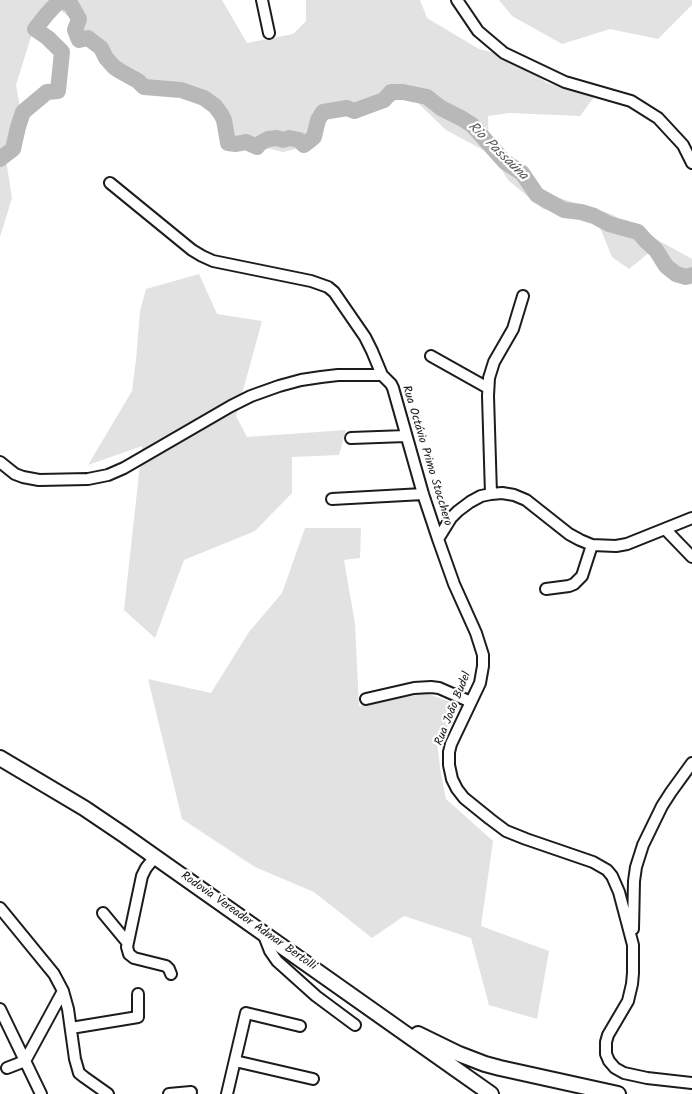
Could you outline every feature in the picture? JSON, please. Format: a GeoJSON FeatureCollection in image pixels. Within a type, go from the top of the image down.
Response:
{"type":"FeatureCollection","features":[{"type":"Feature","properties":{"kind":"highway","name":"Rodovia Vereador Admar Bertolli"},"geometry":{"type":"LineString","coordinates":[[0,758],[84,808],[491,1094]]}},
{"type":"Feature","properties":{"kind":"highway"},"geometry":{"type":"LineString","coordinates":[[378,1014],[459,1054],[485,1064],[618,1094]]}},
{"type":"Feature","properties":{"kind":"highway"},"geometry":{"type":"LineString","coordinates":[[442,1059],[479,1094]]}},
{"type":"Feature","properties":{"kind":"street"},"geometry":{"type":"LineString","coordinates":[[262,0],[269,33]]}},
{"type":"Feature","properties":{"kind":"street"},"geometry":{"type":"LineString","coordinates":[[457,0],[478,31],[504,53],[565,82],[631,101],[658,118],[683,145],[692,163]]}},
{"type":"Feature","properties":{"kind":"street","name":"Rua Octávio Primo Stocchero"},"geometry":{"type":"LineString","coordinates":[[110,184],[202,256],[213,261],[311,281],[328,287],[334,292],[365,337],[382,375],[394,388],[406,436],[438,539]]}},
{"type":"Feature","properties":{"kind":"street"},"geometry":{"type":"LineString","coordinates":[[491,494],[488,388],[491,370],[513,329],[523,296]]}},
{"type":"Feature","properties":{"kind":"street"},"geometry":{"type":"LineString","coordinates":[[431,356],[488,388]]}},
{"type":"Feature","properties":{"kind":"street"},"geometry":{"type":"LineString","coordinates":[[0,462],[14,474],[39,480],[88,479],[108,475],[124,468],[251,396],[294,382],[321,377],[358,374],[382,375]]}},
{"type":"Feature","properties":{"kind":"street"},"geometry":{"type":"LineString","coordinates":[[351,438],[406,436]]}},
{"type":"Feature","properties":{"kind":"street"},"geometry":{"type":"LineString","coordinates":[[438,539],[451,518],[470,502],[481,496],[502,493],[526,500],[570,534],[592,545],[616,546],[627,544],[692,518]]}},
{"type":"Feature","properties":{"kind":"street"},"geometry":{"type":"LineString","coordinates":[[332,498],[423,494]]}},
{"type":"Feature","properties":{"kind":"street"},"geometry":{"type":"LineString","coordinates":[[665,529],[692,557]]}},
{"type":"Feature","properties":{"kind":"street","name":"Rua João Budel"},"geometry":{"type":"LineString","coordinates":[[438,539],[456,590],[476,633],[483,655],[480,684],[449,752],[449,765],[457,789],[464,798],[506,831],[593,862],[607,870],[616,883],[633,945],[630,992],[624,1010],[608,1035],[606,1054],[615,1068],[624,1073],[690,1084]]}},
{"type":"Feature","properties":{"kind":"street"},"geometry":{"type":"LineString","coordinates":[[546,589],[574,584],[582,576],[592,545]]}},
{"type":"Feature","properties":{"kind":"street"},"geometry":{"type":"LineString","coordinates":[[366,699],[414,688],[431,687],[447,691],[471,702]]}},
{"type":"Feature","properties":{"kind":"street"},"geometry":{"type":"LineString","coordinates":[[633,945],[633,894],[639,857],[647,834],[662,806],[692,764]]}},
{"type":"Feature","properties":{"kind":"street"},"geometry":{"type":"LineString","coordinates":[[155,857],[142,876],[127,947],[129,954],[134,958],[166,966],[171,974]]}},
{"type":"Feature","properties":{"kind":"street"},"geometry":{"type":"LineString","coordinates":[[0,908],[54,974],[63,991],[68,1008],[75,1059],[79,1072],[91,1083],[108,1094]]}},
{"type":"Feature","properties":{"kind":"street"},"geometry":{"type":"LineString","coordinates":[[104,913],[127,942]]}},
{"type":"Feature","properties":{"kind":"street"},"geometry":{"type":"LineString","coordinates":[[263,932],[270,951],[277,961],[316,996],[355,1025]]}},
{"type":"Feature","properties":{"kind":"street"},"geometry":{"type":"LineString","coordinates":[[7,1068],[25,1061],[63,991]]}},
{"type":"Feature","properties":{"kind":"street"},"geometry":{"type":"LineString","coordinates":[[71,1028],[138,1017],[138,994]]}},
{"type":"Feature","properties":{"kind":"street"},"geometry":{"type":"LineString","coordinates":[[0,1009],[41,1094]]}},
{"type":"Feature","properties":{"kind":"street"},"geometry":{"type":"LineString","coordinates":[[227,1094],[246,1013],[300,1026]]}},
{"type":"Feature","properties":{"kind":"street"},"geometry":{"type":"LineString","coordinates":[[235,1061],[314,1079]]}},
{"type":"Feature","properties":{"kind":"street"},"geometry":{"type":"LineString","coordinates":[[170,1094],[191,1092]]}},
{"type":"Feature","properties":{"kind":"shaded area"},"geometry":{"type":"Polygon","coordinates":[[[0,0],[222,0],[247,43],[293,34],[306,21],[306,0],[420,0],[427,18],[479,49],[507,56],[547,83],[595,96],[580,116],[510,113],[488,116],[489,150],[507,171],[540,192],[611,214],[692,259],[692,268],[681,277],[650,252],[629,269],[612,257],[596,218],[543,209],[509,181],[491,154],[446,130],[418,103],[402,97],[380,109],[327,112],[311,145],[283,152],[229,139],[206,107],[191,97],[153,95],[110,73],[73,20],[55,6],[34,27],[16,85],[21,113],[6,160],[12,198],[0,237],[0,0]]]}},
{"type":"Feature","properties":{"kind":"shaded area"},"geometry":{"type":"Polygon","coordinates":[[[499,0],[692,0],[692,5],[658,39],[610,29],[562,44],[512,16],[499,0]]]}},
{"type":"Feature","properties":{"kind":"shaded area"},"geometry":{"type":"Polygon","coordinates":[[[199,274],[217,314],[262,321],[236,416],[247,437],[346,430],[339,455],[292,457],[292,493],[255,531],[184,560],[155,638],[124,610],[142,446],[88,465],[132,391],[140,311],[146,289],[199,274]]]}},
{"type":"Feature","properties":{"kind":"shaded area"},"geometry":{"type":"Polygon","coordinates":[[[305,528],[361,528],[360,558],[344,560],[355,624],[359,706],[426,693],[461,706],[437,743],[446,799],[493,841],[481,926],[549,951],[537,1019],[489,1005],[471,938],[404,916],[372,938],[314,892],[255,867],[182,819],[148,679],[211,693],[249,632],[282,593],[305,528]]]}},
{"type":"Feature","properties":{"kind":"waterway","name":"Rio Passaúna"},"geometry":{"type":"LineString","coordinates":[[0,159],[13,149],[23,112],[47,92],[58,91],[62,52],[48,38],[35,29],[60,0],[71,5],[79,19],[75,30],[79,40],[88,38],[101,48],[106,58],[114,67],[138,81],[144,87],[181,90],[204,98],[215,106],[224,120],[228,143],[246,142],[257,147],[268,139],[277,138],[283,140],[289,138],[299,140],[304,145],[314,137],[318,120],[323,112],[347,108],[354,111],[384,100],[391,92],[403,92],[427,97],[441,108],[472,125],[505,162],[522,173],[537,195],[564,210],[581,212],[609,224],[638,232],[656,250],[666,266],[676,274],[686,277],[692,275]]}}]}
